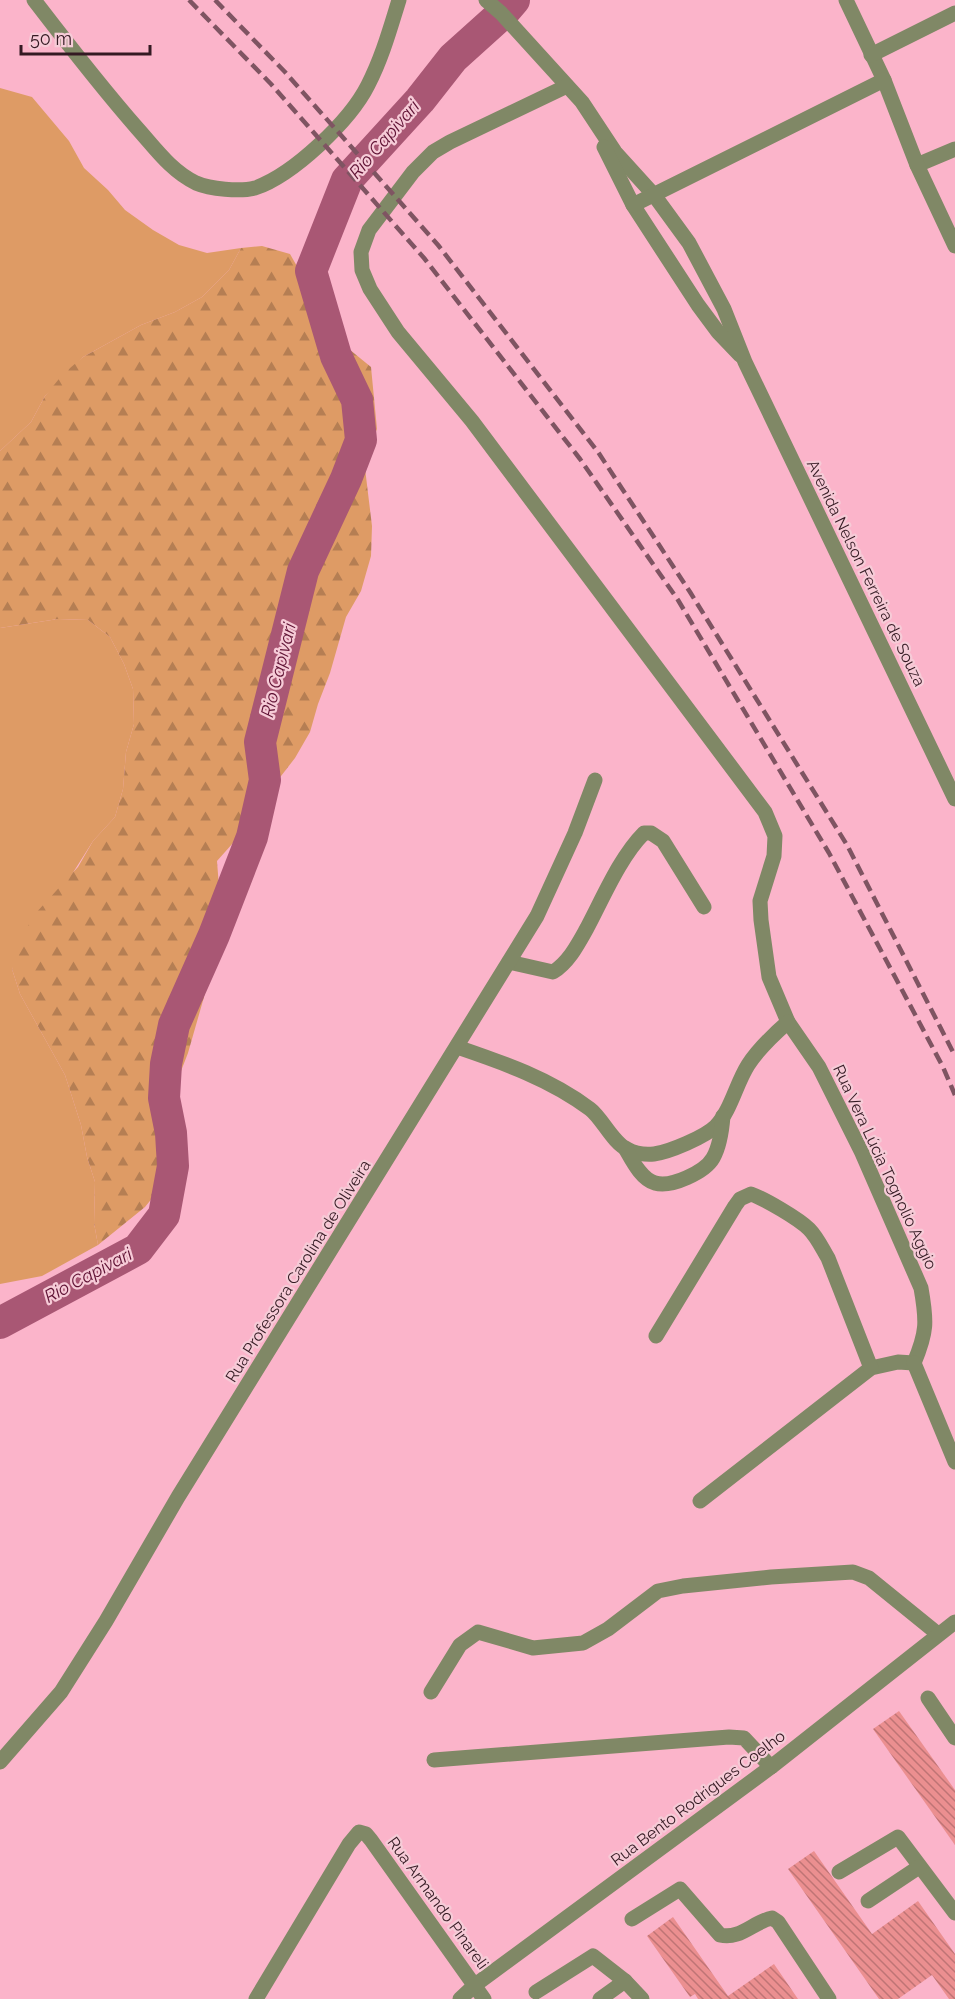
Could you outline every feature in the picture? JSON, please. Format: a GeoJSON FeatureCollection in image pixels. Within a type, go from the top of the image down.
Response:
{"type":"FeatureCollection","features":[{"type":"Feature","properties":{"kind":"street"},"geometry":{"type":"LineString","coordinates":[[34,0],[109,96],[170,166],[197,184],[224,190],[254,188],[281,174],[306,157],[350,111],[367,87],[399,0]]}},
{"type":"Feature","properties":{"kind":"street","name":"Avenida Nelson Ferreira de Souza"},"geometry":{"type":"LineString","coordinates":[[486,0],[582,102],[615,152],[654,195],[689,243],[724,309],[745,362],[955,799]]}},
{"type":"Feature","properties":{"kind":"street"},"geometry":{"type":"LineString","coordinates":[[846,0],[884,80],[917,165],[955,246]]}},
{"type":"Feature","properties":{"kind":"street"},"geometry":{"type":"LineString","coordinates":[[871,55],[955,13]]}},
{"type":"Feature","properties":{"kind":"street"},"geometry":{"type":"LineString","coordinates":[[633,205],[884,80]]}},
{"type":"Feature","properties":{"kind":"street","name":"Rua Vera Lúcia Tognolio Aggio"},"geometry":{"type":"LineString","coordinates":[[567,86],[459,137],[433,152],[413,172],[369,230],[361,252],[362,270],[370,289],[398,332],[472,421],[765,812],[775,836],[774,856],[760,901],[760,920],[768,977],[788,1022],[800,1036],[824,1076],[862,1153],[921,1288],[925,1308],[924,1338],[914,1363]]}},
{"type":"Feature","properties":{"kind":"street","name":"Avenida Nelson Ferreira de Souza"},"geometry":{"type":"LineString","coordinates":[[582,102],[633,205],[718,332],[745,362]]}},
{"type":"Feature","properties":{"kind":"street"},"geometry":{"type":"LineString","coordinates":[[917,165],[955,149]]}},
{"type":"Feature","properties":{"kind":"street","name":"Rua Professora Carolina de Oliveira"},"geometry":{"type":"LineString","coordinates":[[0,1762],[61,1692],[106,1621],[178,1497],[537,916],[575,833],[595,780]]}},
{"type":"Feature","properties":{"kind":"street"},"geometry":{"type":"LineString","coordinates":[[508,962],[553,972],[565,962],[580,941],[636,840],[644,833],[651,833],[663,842],[704,907]]}},
{"type":"Feature","properties":{"kind":"street"},"geometry":{"type":"LineString","coordinates":[[625,1148],[643,1154],[667,1151],[708,1132],[723,1116],[748,1066],[766,1042],[788,1022]]}},
{"type":"Feature","properties":{"kind":"street"},"geometry":{"type":"LineString","coordinates":[[457,1047],[519,1069],[566,1092],[592,1111],[625,1148],[644,1177],[656,1184],[680,1181],[698,1172],[713,1158],[723,1116]]}},
{"type":"Feature","properties":{"kind":"street"},"geometry":{"type":"LineString","coordinates":[[656,1336],[735,1206],[745,1195],[751,1194],[809,1228],[828,1258],[870,1368]]}},
{"type":"Feature","properties":{"kind":"street"},"geometry":{"type":"LineString","coordinates":[[700,1500],[870,1368],[898,1362],[914,1363],[955,1462]]}},
{"type":"Feature","properties":{"kind":"street"},"geometry":{"type":"LineString","coordinates":[[431,1692],[460,1645],[478,1632],[533,1648],[583,1643],[608,1629],[658,1591],[683,1586],[853,1572],[869,1578],[938,1634]]}},
{"type":"Feature","properties":{"kind":"street","name":"Rua Bento Rodrigues Coelho"},"geometry":{"type":"LineString","coordinates":[[460,1999],[475,1985],[771,1767],[955,1622]]}},
{"type":"Feature","properties":{"kind":"street"},"geometry":{"type":"LineString","coordinates":[[928,1698],[955,1738]]}},
{"type":"Feature","properties":{"kind":"street"},"geometry":{"type":"LineString","coordinates":[[434,1760],[729,1737],[744,1738],[771,1767]]}},
{"type":"Feature","properties":{"kind":"street","name":"Rua Armando Pinareli"},"geometry":{"type":"LineString","coordinates":[[256,1999],[349,1844],[359,1832],[366,1834],[371,1840],[484,1999]]}},
{"type":"Feature","properties":{"kind":"street"},"geometry":{"type":"LineString","coordinates":[[840,1872],[898,1838],[955,1913]]}},
{"type":"Feature","properties":{"kind":"street"},"geometry":{"type":"LineString","coordinates":[[868,1901],[919,1868]]}},
{"type":"Feature","properties":{"kind":"street"},"geometry":{"type":"LineString","coordinates":[[632,1919],[680,1889],[720,1935],[729,1937],[737,1935],[772,1918],[778,1922],[829,1999]]}},
{"type":"Feature","properties":{"kind":"street"},"geometry":{"type":"LineString","coordinates":[[536,1992],[593,1956],[625,1981],[642,1999]]}},
{"type":"Feature","properties":{"kind":"street"},"geometry":{"type":"LineString","coordinates":[[600,1999],[625,1981]]}},
{"type":"Feature","properties":{"kind":"green space"},"geometry":{"type":"Polygon","coordinates":[[[0,88],[32,97],[69,141],[84,168],[108,190],[125,210],[153,230],[179,245],[207,253],[241,248],[229,270],[202,297],[175,312],[141,325],[83,357],[45,396],[31,422],[0,451],[0,88]]]}},
{"type":"Feature","properties":{"kind":"green space"},"geometry":{"type":"Polygon","coordinates":[[[262,246],[290,254],[323,312],[325,333],[328,332],[371,367],[377,429],[364,460],[372,526],[371,556],[361,591],[346,617],[310,732],[249,825],[217,861],[220,900],[211,935],[210,965],[204,997],[188,1053],[176,1084],[163,1155],[162,1186],[145,1207],[98,1245],[94,1223],[95,1182],[87,1157],[81,1125],[65,1075],[20,994],[12,969],[20,941],[34,915],[78,867],[93,841],[115,817],[123,789],[126,752],[134,724],[133,689],[124,664],[110,637],[88,620],[58,619],[0,628],[0,451],[31,422],[45,396],[63,374],[83,357],[141,325],[175,312],[202,297],[229,270],[241,248],[262,246]]]}},
{"type":"Feature","properties":{"kind":"green space"},"geometry":{"type":"Polygon","coordinates":[[[58,619],[88,620],[110,637],[124,664],[133,689],[134,724],[126,752],[123,789],[115,817],[93,841],[12,969],[20,994],[65,1075],[81,1125],[87,1157],[95,1182],[94,1223],[98,1245],[42,1276],[0,1284],[0,628],[58,619]]]}},
{"type":"Feature","properties":{"kind":"building"},"geometry":{"type":"Polygon","coordinates":[[[899,1711],[955,1790],[955,1845],[873,1729],[899,1711]]]}},
{"type":"Feature","properties":{"kind":"building"},"geometry":{"type":"Polygon","coordinates":[[[814,1851],[872,1934],[918,1901],[955,1954],[955,1999],[949,1999],[932,1975],[898,1999],[879,1999],[788,1869],[814,1851]]]}},
{"type":"Feature","properties":{"kind":"building"},"geometry":{"type":"Polygon","coordinates":[[[673,1917],[728,1996],[774,1964],[798,1999],[698,1999],[695,1994],[690,1997],[647,1936],[673,1917]]]}},
{"type":"Feature","properties":{"kind":"waterway","name":"Rio Capivari"},"geometry":{"type":"LineString","coordinates":[[0,1323],[138,1249],[164,1215],[173,1166],[171,1133],[164,1098],[166,1064],[174,1025],[214,935],[252,837],[265,780],[260,742],[303,571],[346,479],[361,440],[357,400],[336,356],[311,271],[347,180],[420,100],[453,58],[502,14],[514,0]]}},
{"type":"Feature","properties":{"kind":"railway"},"geometry":{"type":"LineString","coordinates":[[189,0],[271,84],[424,258],[580,459],[678,600],[829,853],[943,1067],[955,1095]]}},
{"type":"Feature","properties":{"kind":"railway"},"geometry":{"type":"LineString","coordinates":[[215,0],[285,72],[438,245],[598,452],[690,592],[847,845],[955,1056]]}}]}
